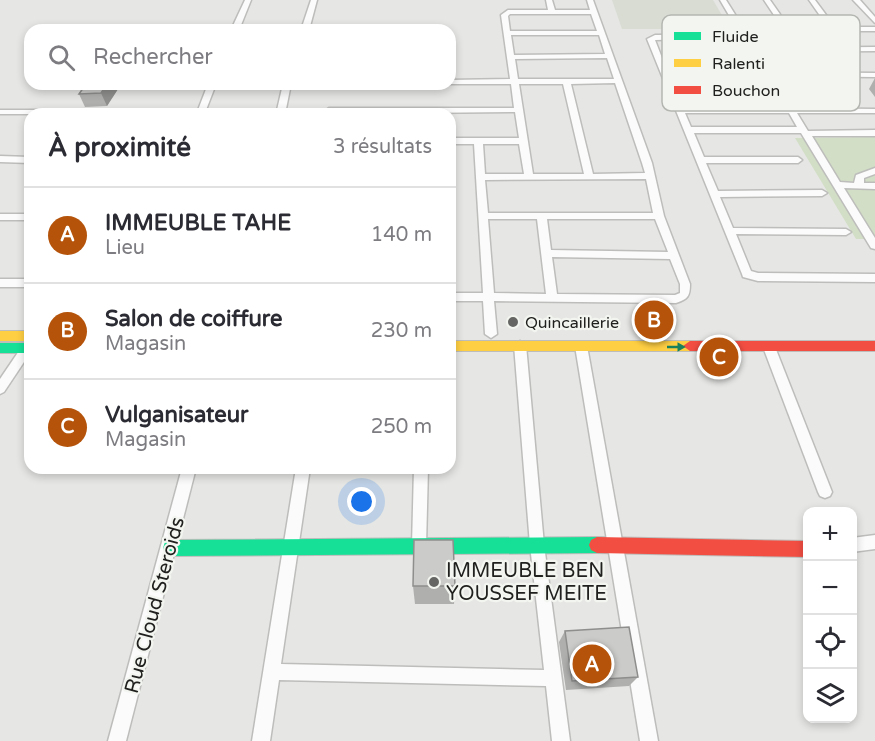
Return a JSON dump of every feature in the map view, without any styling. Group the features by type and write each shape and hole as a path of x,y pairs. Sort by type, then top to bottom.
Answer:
{"main road":[{"path":"456,334 875,336"},
{"path":"0,336 24,343"},
{"path":"0,348 24,345"},
{"path":"456,346 875,346"},
{"path":"171,548 615,544 803,549"}],"street":[{"path":"238,24 248,0"},
{"path":"307,24 314,0"},
{"path":"549,0 552,12"},
{"path":"456,297 681,298 685,295 685,284 659,216 650,176 590,0"},
{"path":"723,0 732,15"},
{"path":"767,0 777,15"},
{"path":"812,0 823,15"},
{"path":"856,0 875,21"},
{"path":"863,8 875,8"},
{"path":"529,177 504,15 508,12 595,12"},
{"path":"860,28 875,28"},
{"path":"507,33 602,33"},
{"path":"662,37 652,38 662,65"},
{"path":"860,49 875,49"},
{"path":"510,57 609,56"},
{"path":"860,75 875,75"},
{"path":"456,82 617,81"},
{"path":"567,82 589,177"},
{"path":"202,108 210,90"},
{"path":"282,108 286,90"},
{"path":"456,110 518,110"},
{"path":"680,111 747,274 758,277 875,278"},
{"path":"875,111 793,111 875,246"},
{"path":"0,112 24,112"},
{"path":"689,130 875,133"},
{"path":"456,141 524,141"},
{"path":"478,141 491,334"},
{"path":"0,159 24,160"},
{"path":"702,160 798,160"},
{"path":"859,186 860,177 875,171"},
{"path":"480,177 650,176"},
{"path":"837,186 875,186"},
{"path":"716,194 822,194"},
{"path":"483,216 659,216"},
{"path":"542,216 552,298"},
{"path":"0,217 24,217"},
{"path":"730,231 846,232"},
{"path":"546,253 674,256"},
{"path":"0,283 24,280"},
{"path":"520,345 537,546 561,741"},
{"path":"581,346 649,741"},
{"path":"769,347 825,492"},
{"path":"0,389 24,352"},
{"name":"Rue Cloud Steroids","path":"117,741 145,631 171,548 188,474"},
{"path":"261,741 302,474"},
{"path":"419,546 421,474"},
{"path":"857,544 875,542"},
{"path":"272,672 553,678"}],"shaded area":[{"path":"612,0 713,0 722,15 662,15 662,29 622,29"}],"green space":[{"path":"875,137 875,239 856,239 795,138"}],"building":[{"path":"82,90 103,90 101,93 79,94"},
{"path":"414,540 453,540 455,586 413,586"},
{"path":"629,627 638,677 572,681 565,631"}],"traffic: fast":[{"path":"0,348 24,348"},
{"path":"171,548 597,545"}],"traffic: slow":[{"path":"0,336 24,336"},
{"path":"456,346 690,346"}],"traffic: jam":[{"path":"690,346 875,346"},
{"path":"597,545 803,549"}],"place":[{"name":"Salon de coiffure","path":"654,320"},
{"name":"Quincaillerie","path":"513,322"},
{"name":"Vulganisateur","path":"719,357"},
{"name":"IMMEUBLE BEN YOUSSEF MEITE","path":"434,582"},
{"name":"IMMEUBLE TAHE","path":"592,664"}]}
